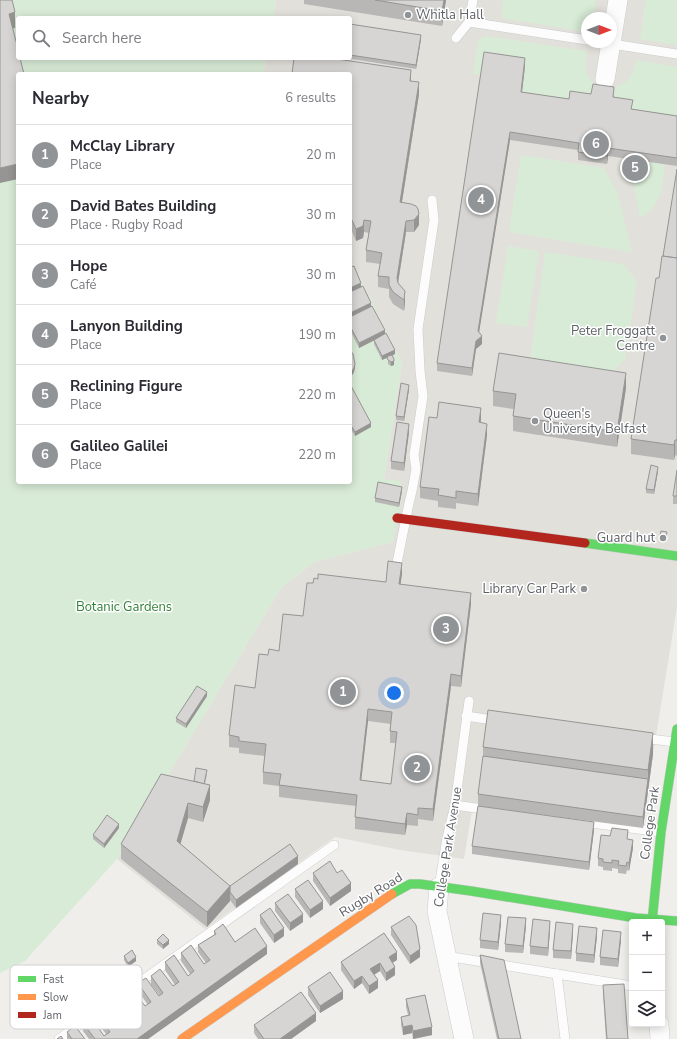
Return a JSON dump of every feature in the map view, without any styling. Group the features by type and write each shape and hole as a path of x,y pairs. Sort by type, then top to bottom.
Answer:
{"street":[{"path":"614,12 618,0"},
{"path":"604,84 605,48"},
{"path":"401,518 677,556"},
{"name":"College Park","path":"651,919 661,832 677,729"},
{"name":"Rugby Road","path":"182,1039 203,1033 395,892 410,884 471,891 639,919"},
{"name":"College Park Avenue","path":"439,887 437,911 464,1039"},
{"name":"Rugby Road","path":"665,921 677,921"},
{"path":"659,1027 660,1039"}],"lane":[{"path":"456,38 469,22 473,0"},
{"path":"469,22 581,39"},
{"path":"617,45 677,54"},
{"path":"395,573 401,518 416,468 414,455 423,396 418,329 434,220 432,200"},
{"name":"College Park Avenue","path":"439,887 447,838 455,805 469,701"},
{"path":"466,716 507,722"},
{"path":"633,737 675,742"},
{"path":"455,805 495,810"},
{"path":"574,820 661,832"},
{"path":"142,981 334,846"},
{"path":"446,956 629,986"},
{"path":"557,974 564,1039"},
{"path":"59,1039 73,1029"}],"shaded area":[{"name":"Queen's University Belfast","path":"276,0 677,0 677,607 653,754 643,828 472,810 464,859 400,850 335,837 205,929 117,859 281,588 314,562 392,542 403,491 384,479 402,363 352,261 352,72 263,72 266,60 352,60 352,16 273,16"}],"green space":[{"name":"Botanic Gardens","path":"0,0 276,0 273,16 16,16 16,60 266,60 263,72 16,72 16,484 352,484 352,261 402,363 384,479 400,481 403,491 393,542 314,562 281,588 117,859 25,961 17,965 10,965 10,968 0,973"},
{"path":"503,0 596,0 594,12 581,12 581,31 501,18"},
{"path":"646,0 677,0 677,45 640,39"},
{"path":"487,36 587,51 587,73 590,80 594,83 591,102 569,107 521,100 481,76 473,73 478,42 482,37"},
{"path":"637,60 677,67 677,124 613,105 615,87 624,83 630,77"},
{"path":"521,155 604,168 618,194 632,252 509,232"},
{"path":"628,159 665,164 660,196 653,208 640,218"},
{"path":"508,246 539,251 527,327 496,323"},
{"path":"545,252 624,264 637,282 625,360 612,372 530,361"}],"building":[{"path":"0,0 12,0 15,12 9,14 16,41 16,60 20,60 24,72 16,72 16,164 0,168"},
{"path":"375,0 444,0 442,11"},
{"path":"352,24 421,35 416,65 352,55"},
{"path":"484,52 525,58 521,92 569,99 570,91 591,94 593,84 614,87 613,97 633,100 631,109 677,116 677,158 608,148 607,156 578,152 579,143 510,132 478,331 482,336 476,341 472,368 437,363"},
{"path":"294,60 344,60 411,70 410,81 419,82 400,202 416,206 419,214 414,220 406,221 397,278 398,283 405,291 404,300 393,292 389,285 389,277 378,276 382,253 366,250 371,221 364,220 363,226 356,229 352,220 352,72 292,72"},
{"path":"677,169 677,258 663,256"},
{"name":"Peter Froggatt Centre","path":"662,256 677,258 677,440 675,440 674,445 631,439 656,278 659,278"},
{"path":"352,266 354,266 361,283 352,287"},
{"path":"363,286 371,303 352,312 352,291"},
{"path":"372,306 385,330 359,343 352,330 352,316"},
{"path":"386,333 395,350 382,356 374,340"},
{"path":"352,353 355,364 352,372"},
{"path":"499,353 626,373 617,432 513,416 516,394 493,391"},
{"path":"392,355 394,361 391,362 387,358 388,356"},
{"path":"401,383 409,385 404,417 396,416"},
{"path":"352,388 371,423 355,432 352,427"},
{"path":"439,402 481,408 479,422 487,424 478,494 456,491 456,498 438,495 439,489 420,487 429,417 437,418"},
{"path":"397,422 409,424 404,463 391,461"},
{"path":"651,465 658,467 654,490 646,489"},
{"path":"677,470 677,496 673,496"},
{"path":"378,482 402,487 399,503 375,498"},
{"path":"661,531 667,532 666,537 660,536"},
{"path":"388,561 402,563 399,584 471,593 461,676 451,674 433,809 418,808 418,815 407,813 405,824 355,817 357,795 279,785 281,774 263,772 266,744 239,741 239,737 229,735 235,685 255,688 259,654 268,655 269,649 279,651 283,614 303,616 307,583 313,583 314,578 318,579 318,574 386,582","holes":["368,709 392,712 390,731 397,732 391,784 360,780"]},
{"path":"197,686 207,692 186,724 176,718"},
{"path":"488,710 653,733 648,770 483,747"},
{"path":"483,756 648,779 643,817 478,794"},
{"path":"196,768 207,770 204,784 194,781"},
{"path":"161,774 210,785 203,807 188,803 177,841 230,886 207,912 121,844"},
{"path":"478,806 594,822 589,862 472,846"},
{"path":"107,815 119,824 104,844 93,835"},
{"path":"612,828 628,830 627,839 633,840 629,863 627,862 626,866 618,865 619,861 612,860 612,863 603,862 603,859 598,858 601,835 610,836"},
{"path":"290,844 298,856 236,900 230,892 230,886"},
{"path":"330,861 337,873 342,870 351,883 330,898 313,873"},
{"path":"308,880 323,901 310,910 295,889"},
{"path":"288,894 303,914 290,923 275,903"},
{"path":"270,908 284,928 274,935 260,915"},
{"path":"483,913 501,915 498,942 480,940"},
{"path":"409,916 416,925 420,949 410,956 391,927"},
{"path":"508,917 526,918 523,946 505,944"},
{"path":"533,919 550,921 548,948 530,946"},
{"path":"556,922 573,924 571,951 553,950"},
{"path":"223,924 235,942 255,928 267,946 137,1039 95,1039 88,1029 99,1029 104,1036 110,1032 108,1029 142,1029 142,1002 145,1006 151,1002 142,989 142,980 146,978 159,996 163,993 151,976 160,969 173,986 179,982 165,962 174,955 188,976 194,971 181,953 191,945 204,964 210,960 198,945 216,934 214,931"},
{"path":"579,926 597,928 594,955 576,953"},
{"path":"603,930 621,932 618,959 600,957"},
{"path":"384,933 397,952 389,957 395,967 386,973 380,963 370,969 378,980 369,986 362,976 354,981 341,962"},
{"path":"163,934 169,940 163,945 157,940"},
{"path":"132,950 136,957 128,963 124,956"},
{"path":"480,955 504,960 521,1039 499,1039"},
{"path":"330,972 343,991 320,1006 308,987"},
{"path":"624,984 628,1039 607,1039 603,985"},
{"path":"301,992 316,1013 280,1039 264,1039 254,1025"},
{"path":"425,995 432,1027 413,1031 412,1025 403,1027 401,1017 410,1015 406,999"},
{"path":"71,1029 77,1029 85,1039 72,1039 67,1032"}],"traffic: fast":[{"path":"585,543 677,556"},
{"path":"652,919 661,832 677,729"},
{"path":"392,894 410,884 420,884 636,918 677,921"}],"traffic: slow":[{"path":"182,1039 392,894"}],"traffic: jam":[{"path":"397,518 585,543"}],"place":[{"name":"Whitla Hall","path":"408,15"},
{"name":"Galileo Galilei","path":"596,144"},
{"name":"Reclining Figure","path":"635,168"},
{"name":"Lanyon Building","path":"481,200"},
{"name":"Peter Froggatt Centre","path":"663,338"},
{"name":"Queen's University Belfast","path":"535,421"},
{"name":"Guard hut","path":"663,538"},
{"name":"Library Car Park","path":"584,589"},
{"name":"Hope","path":"446,629"},
{"name":"McClay Library","path":"343,692"},
{"name":"David Bates Building","path":"417,768"}]}
